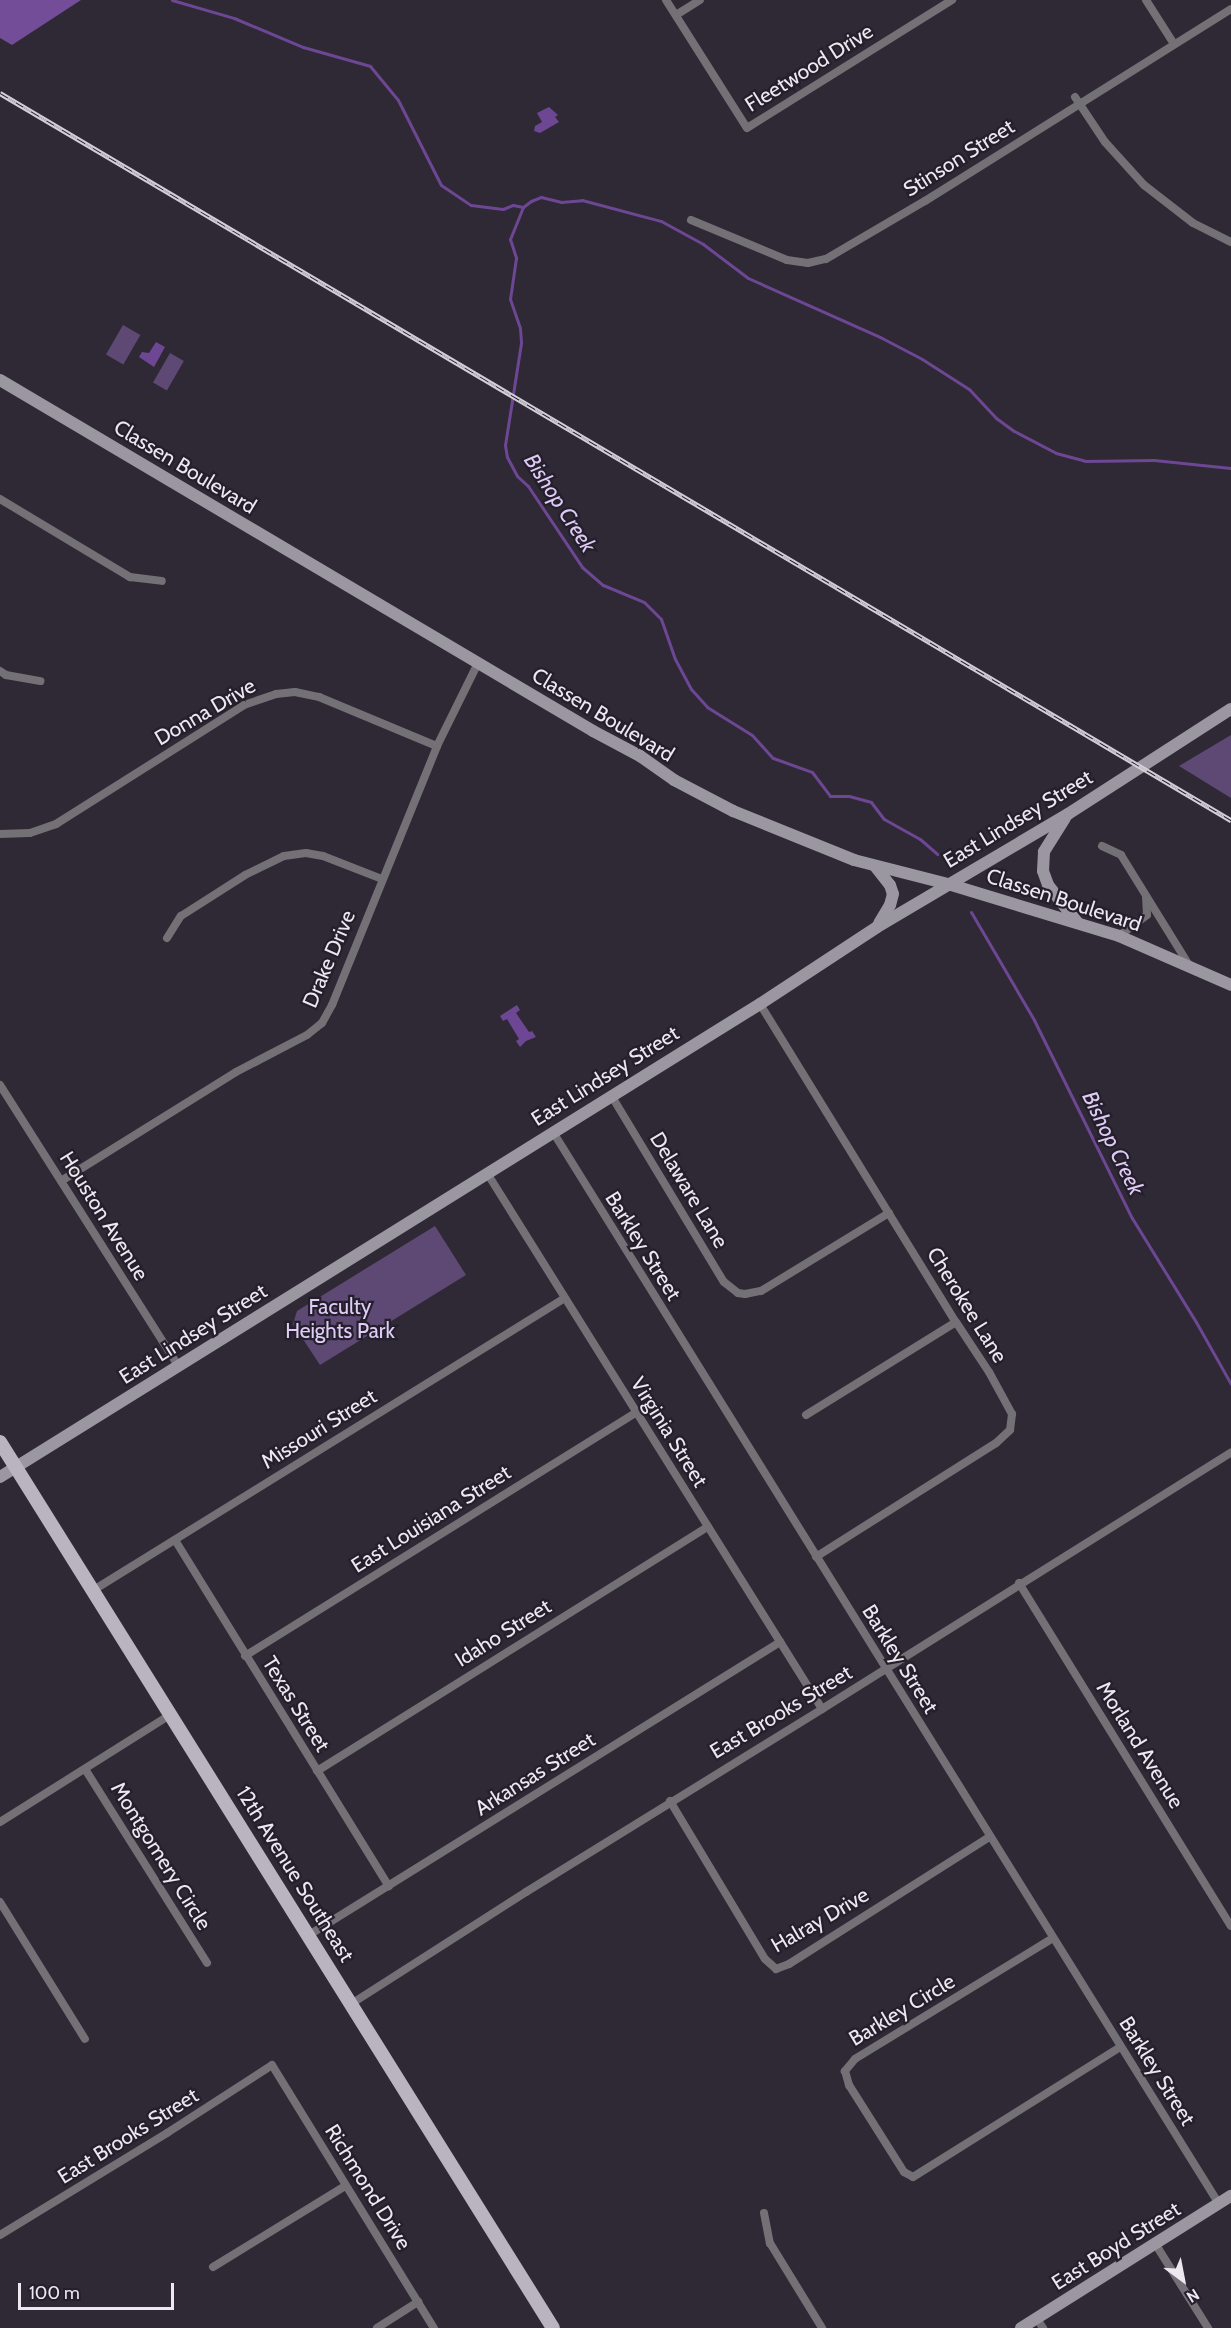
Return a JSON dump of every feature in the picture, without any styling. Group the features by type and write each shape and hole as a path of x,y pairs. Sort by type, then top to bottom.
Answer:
{"main road":[{"name":"12th Avenue Southeast","path":"0,1442 553,2328"}],"street":[{"path":"666,0 676,15 700,0"},
{"name":"Fleetwood Drive","path":"676,15 747,128 952,0"},
{"path":"1146,0 1174,44"},
{"name":"Stinson Street","path":"691,220 787,260 808,262 826,259 874,232 1077,100 1231,9"},
{"path":"1077,100 1105,142 1144,185 1193,223 1231,242"},
{"name":"Classen Boulevard","path":"0,380 703,796 814,845 874,866 948,884 1119,936 1231,985"},
{"path":"0,499 130,577 162,581"},
{"name":"Drake Drive","path":"61,1181 236,1072 307,1035 322,1023 332,1005 437,746 478,663"},
{"path":"0,671 6,675 40,681"},
{"name":"Donna Drive","path":"0,834 30,833 56,824 244,705 276,694 295,692 319,698 437,746"},
{"name":"East Lindsey Street","path":"0,1477 759,1004 877,927 1068,814 1231,709"},
{"path":"1068,814 1044,852 1043,872 1048,885 1077,922"},
{"path":"1102,846 1120,855 1189,965"},
{"path":"166,938 181,916 245,874 284,856 306,853 323,856 382,879"},
{"path":"874,866 890,885 893,894 890,905 877,927"},
{"path":"1119,936 1147,915 1145,894"},
{"name":"Cherokee Lane","path":"759,1004 1008,1404 1012,1414 1010,1430 996,1443 816,1557"},
{"name":"Houston Avenue","path":"0,1085 178,1366"},
{"name":"Delaware Lane","path":"611,1095 724,1282 738,1293 745,1294 769,1287 889,1213"},
{"name":"Barkley Street","path":"553,1132 885,1670 1219,2204"},
{"name":"Virginia Street","path":"487,1173 822,1709"},
{"name":"Missouri Street","path":"92,1591 565,1298"},
{"path":"806,1415 956,1322"},
{"name":"East Louisiana Street","path":"245,1656 636,1413"},
{"name":"East Brooks Street","path":"351,2004 1231,1452"},
{"name":"Idaho Street","path":"317,1771 708,1527"},
{"name":"Texas Street","path":"175,1540 389,1886"},
{"name":"Morland Avenue","path":"1019,1583 1231,1926"},
{"name":"Arkansas Street","path":"309,1935 780,1642"},
{"path":"0,1822 170,1715"},
{"name":"Montgomery Circle","path":"85,1769 207,1962"},
{"name":"Halray Drive","path":"670,1802 765,1959 776,1969 789,1964 989,1837"},
{"path":"0,1902 85,2039"},
{"name":"Barkley Circle","path":"1053,1938 855,2060 845,2071 849,2085 904,2172 914,2177 1120,2047"},
{"name":"East Brooks Street","path":"0,2235 177,2127 272,2065"},
{"name":"Richmond Drive","path":"272,2065 434,2328"},
{"path":"213,2267 345,2186"},
{"name":"East Boyd Street","path":"1022,2328 1040,2323 1231,2196"},
{"path":"764,2213 770,2243 822,2328"},
{"path":"1156,2244 1208,2328"},
{"path":"377,2328 418,2302"}],"green space":[{"path":"123,325 140,335 123,364 106,354"},
{"path":"170,353 184,361 167,390 153,382"},
{"path":"1231,735 1231,798 1179,766"},
{"name":"Faculty Heights Park","path":"435,1226 466,1275 320,1365 293,1324 297,1311"}],"shaded area":[{"path":"0,0 81,0 12,45 0,38"},
{"path":"549,107 558,115 555,117 559,122 540,133 534,131 535,126 542,122 537,113"},
{"path":"156,342 165,347 154,367 139,357 142,352 149,353"},
{"path":"517,1005 520,1010 516,1013 529,1032 532,1031 536,1037 526,1041 520,1047 516,1041 519,1039 507,1019 503,1021 500,1016"}],"waterway":[{"name":"Bishop Creek","path":"172,0 234,18 303,47 370,66 398,100 441,185 471,205 503,209 513,205 523,207"},
{"path":"523,207 541,197 561,202 582,200 661,221 703,244 748,278 880,337 922,359 969,389 996,418 1014,431 1056,453 1085,461 1154,460 1231,468"},
{"name":"Bishop Creek","path":"523,207 510,239 516,258 510,299 520,328 521,343 505,445 507,457 517,476 528,486 582,567 603,585 644,602 661,619 675,659 691,689 707,707 752,735 773,758 812,772 830,796 849,796 871,802 884,819 920,839 937,854"},
{"name":"Bishop Creek","path":"971,912 1034,1020 1132,1218 1231,1384"}],"railway":[{"path":"0,93 1231,820"}]}
